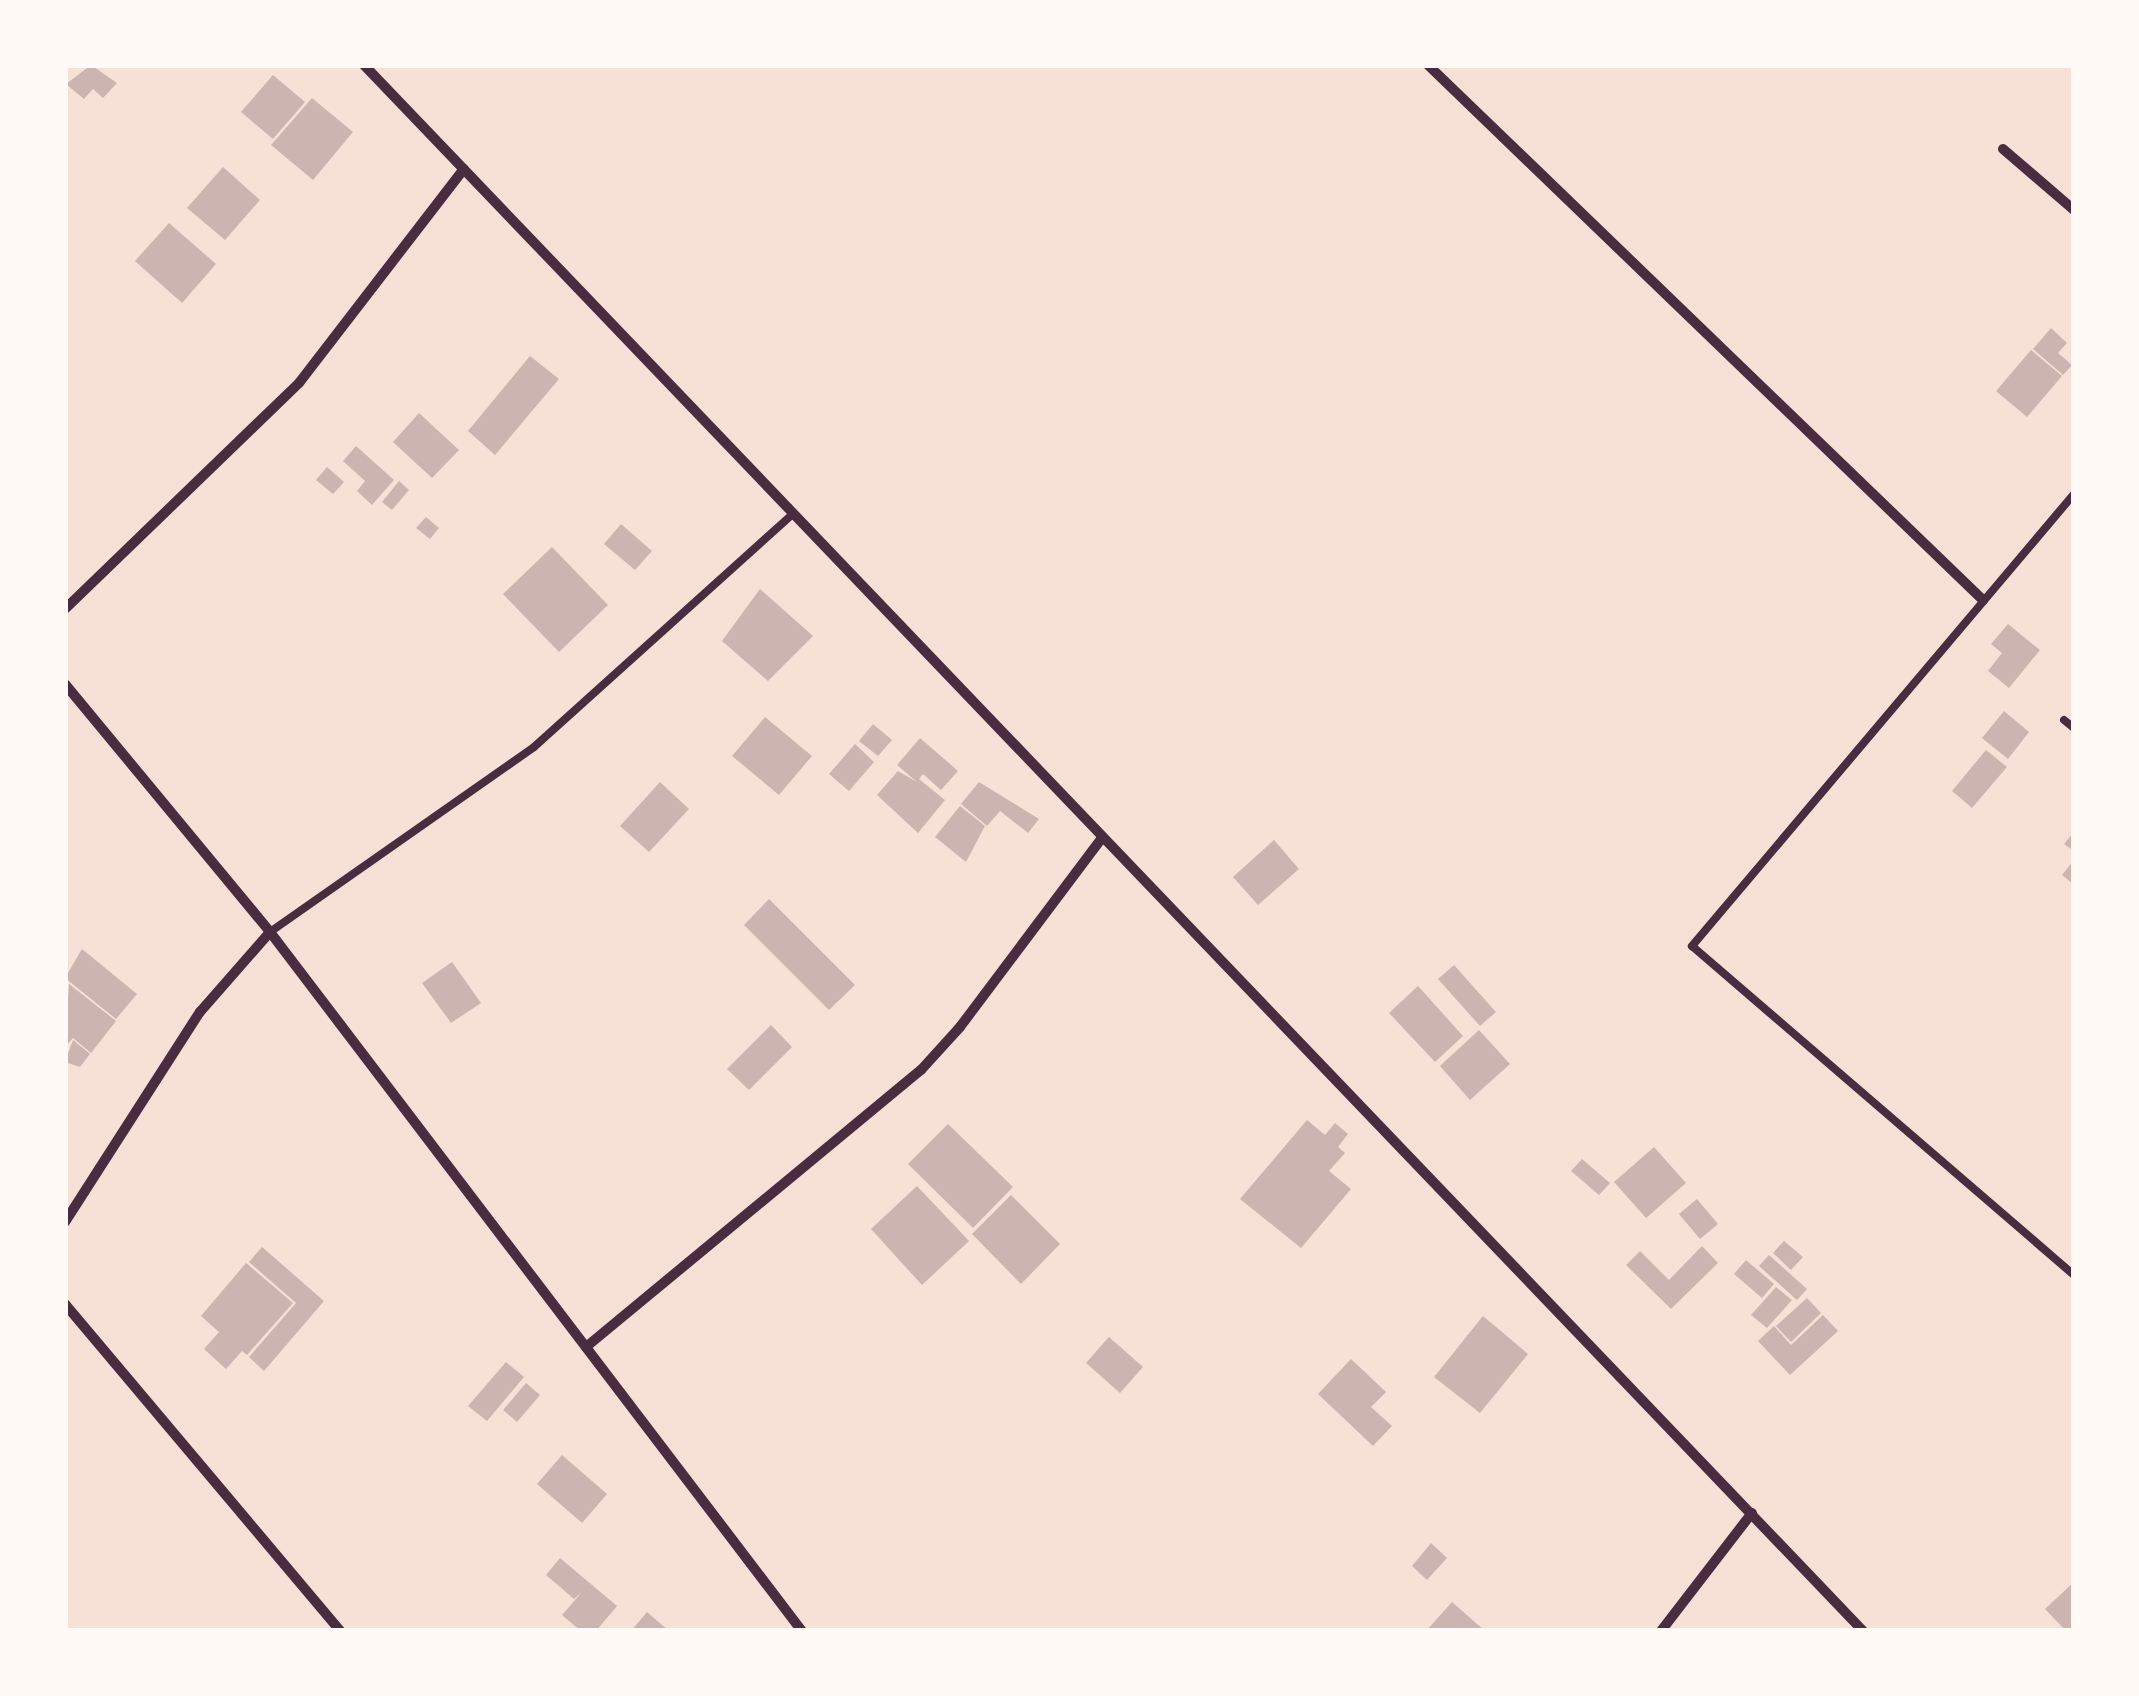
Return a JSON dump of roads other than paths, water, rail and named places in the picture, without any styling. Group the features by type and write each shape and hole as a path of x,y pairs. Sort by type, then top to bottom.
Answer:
{"street":[{"path":"364,65 1863,1631"},
{"path":"1428,65 1983,600"},
{"path":"2003,149 2074,210"},
{"path":"65,608 299,383 464,169"},
{"path":"65,684 270,932 802,1631"},
{"path":"586,1347 921,1070 960,1027 1102,838"},
{"path":"65,1222 200,1012 270,932"},
{"path":"65,1304 340,1631"},
{"path":"1660,1631 1752,1513"}],"lane":[{"path":"2074,494 1692,946 2074,1275"},
{"path":"270,932 534,747 793,514"},
{"path":"2064,720 2074,728"}]}
